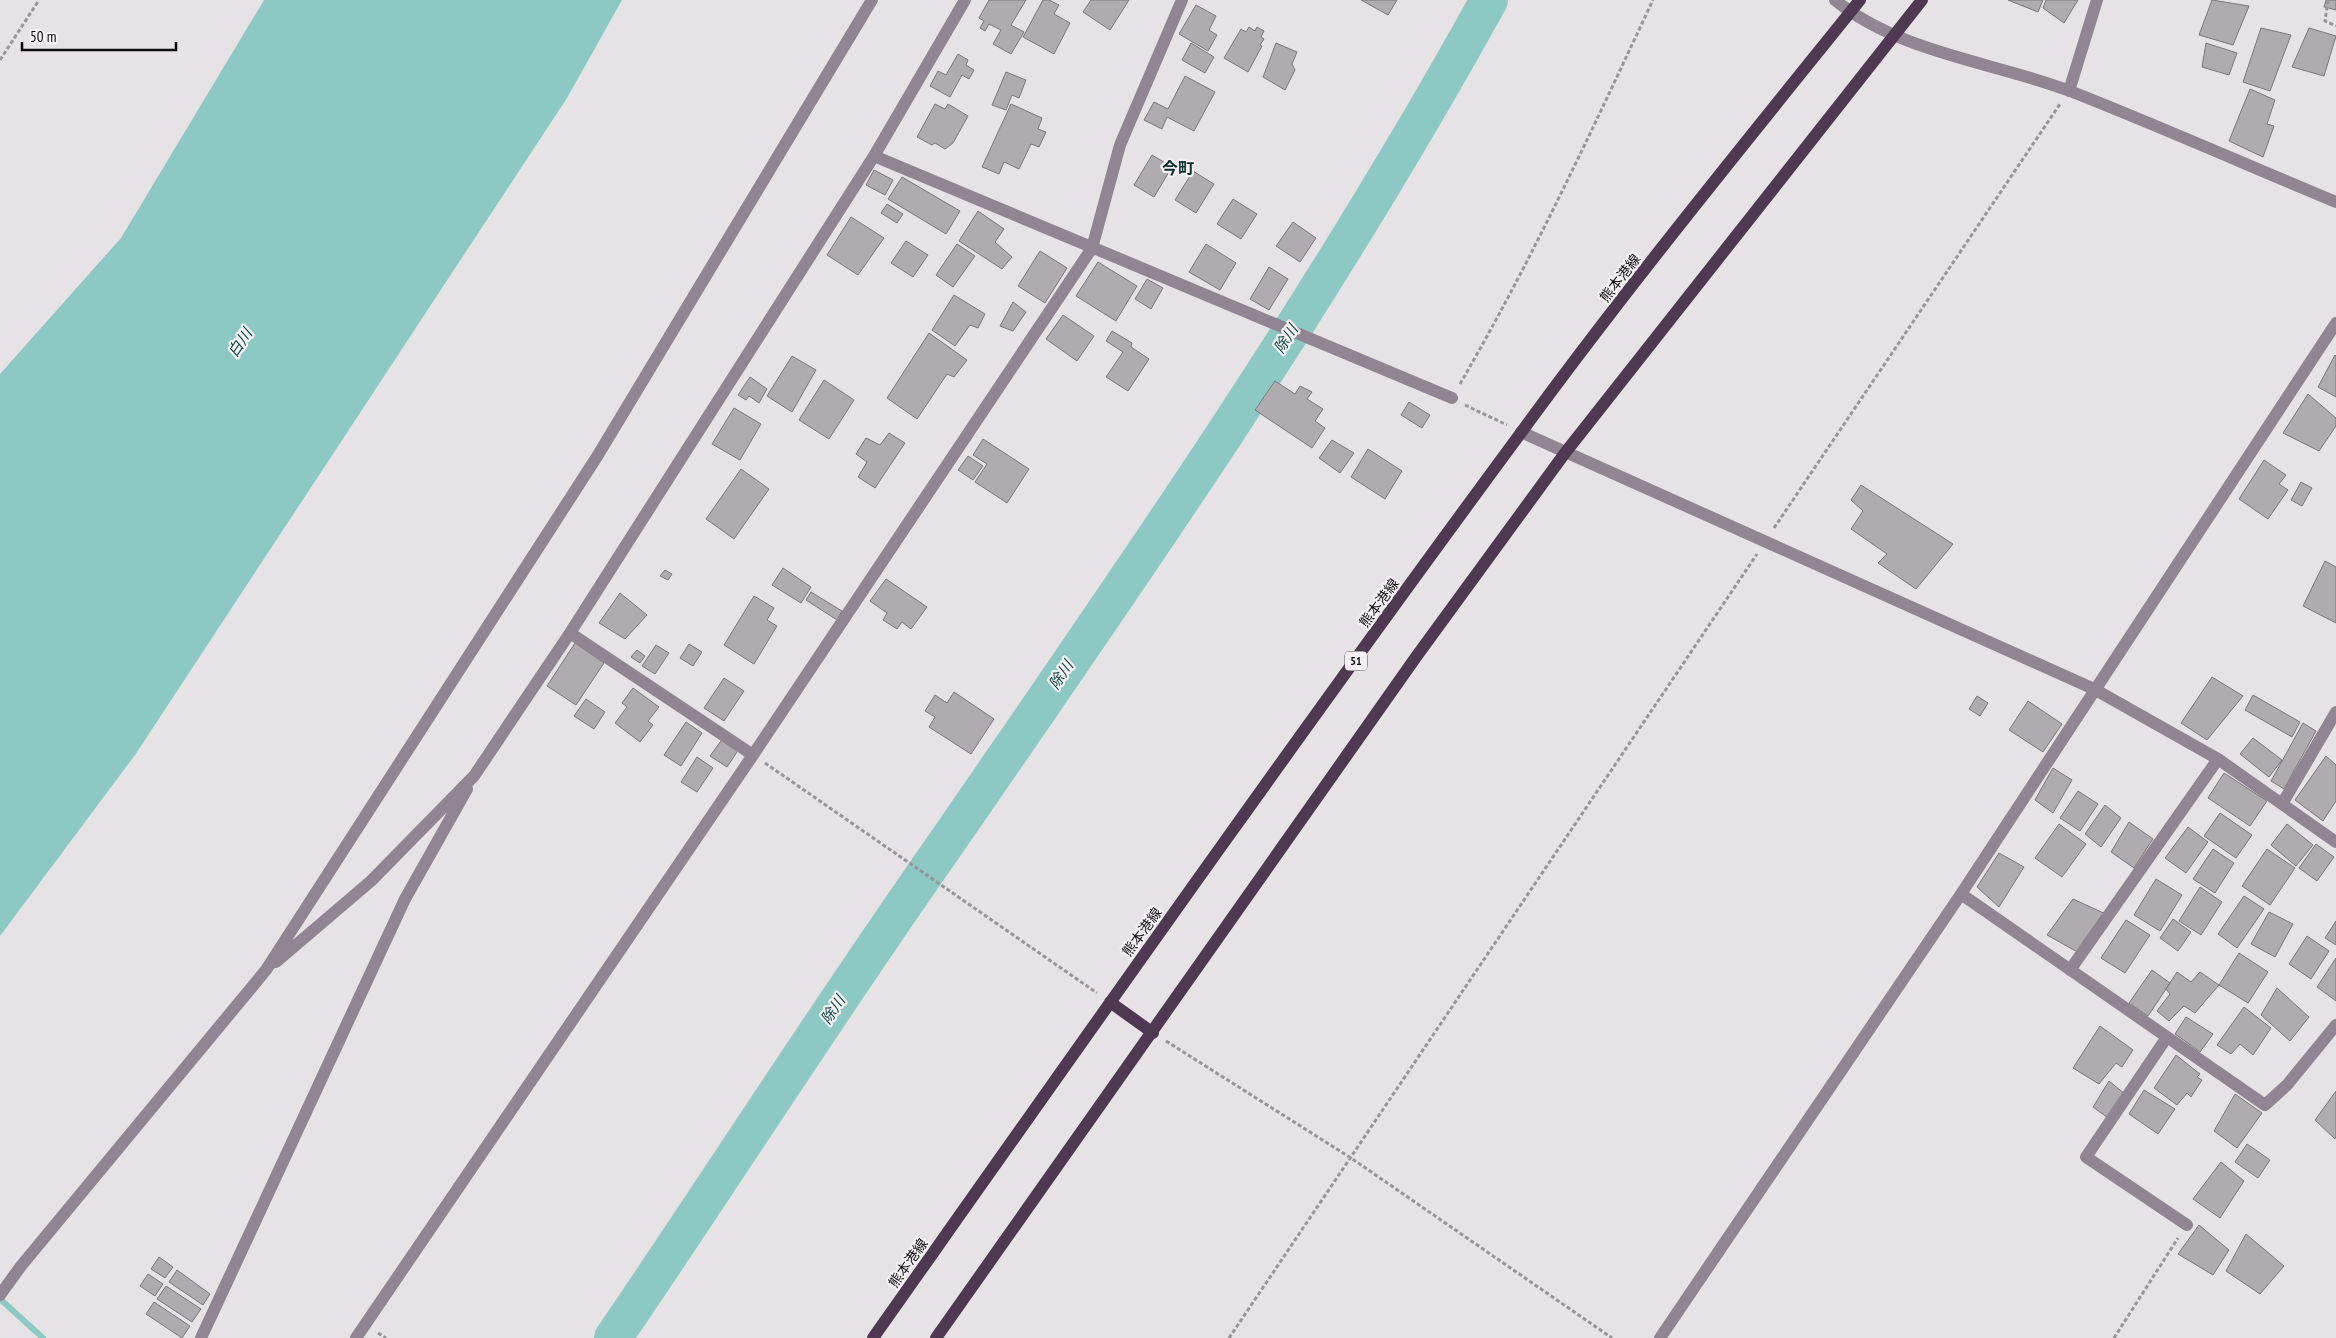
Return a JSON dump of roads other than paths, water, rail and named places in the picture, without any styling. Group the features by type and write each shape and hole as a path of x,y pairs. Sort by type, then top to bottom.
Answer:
{"main road":[{"name":"熊本港線","path":"873,1338 1110,1002 1521,432 1623,298 1860,0"},
{"path":"936,1338 1153,1033 1416,657 1565,453 1922,0"},
{"path":"1110,1002 1153,1033"}],"street":[{"path":"0,1295 21,1266 266,970 598,455 872,0"},
{"path":"201,1338 405,899 474,776 570,632 874,156 965,0"},
{"path":"356,1338 753,755 1092,248 1120,145 1182,0"},
{"path":"1835,0 1850,12 1895,36 2069,91 2336,202"},
{"path":"2069,91 2097,0"},
{"path":"874,156 1452,398"},
{"path":"1660,1338 1961,894 2336,323"},
{"path":"1521,432 2094,689 2218,759 2336,842"},
{"path":"570,632 753,755"},
{"path":"2282,804 2336,712"},
{"path":"2070,970 2218,759"},
{"path":"266,970 371,881 474,776"},
{"path":"1961,894 2265,1105 2287,1085 2336,1025"},
{"path":"2167,1037 2086,1156 2187,1225"}],"water":[{"name":"白川","path":"264,0 622,0 567,98 135,755 0,936 0,374 121,238"}],"waterway":[{"name":"除川","path":"613,1338 875,946 1064,673 1212,453 1355,229 1489,0"},
{"path":"0,1299 43,1338"}],"district":[{"name":"今町","path":"1178,168"}]}
